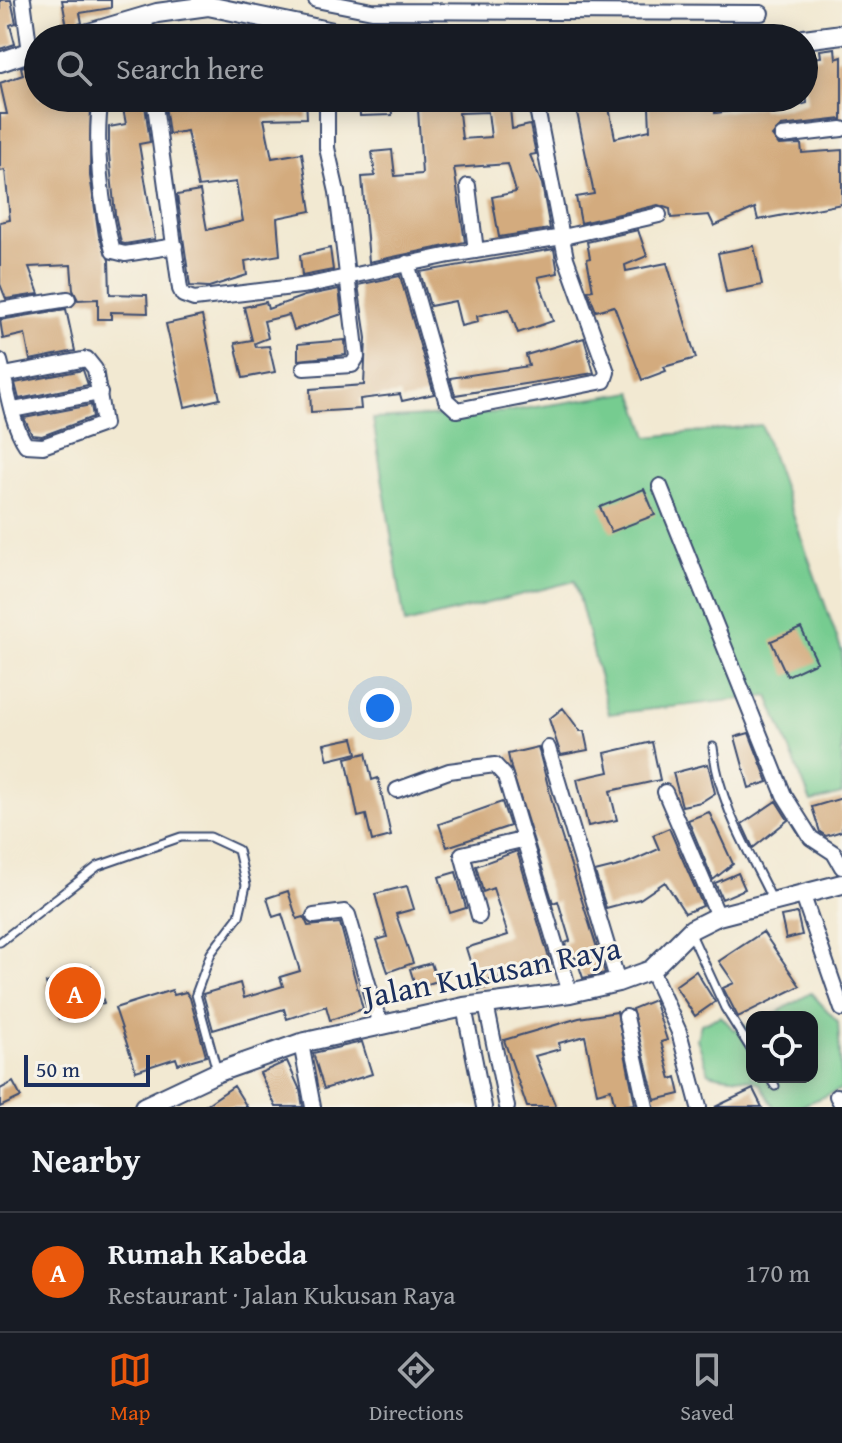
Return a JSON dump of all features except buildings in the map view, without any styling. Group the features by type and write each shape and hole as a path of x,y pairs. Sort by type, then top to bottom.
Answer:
{"street":[{"path":"23,0 28,24"},
{"path":"316,0 372,11 761,13"},
{"path":"120,24 152,10 208,6 283,24"},
{"path":"818,37 842,34"},
{"path":"0,62 24,54"},
{"path":"98,112 101,171 113,251 125,254 175,246"},
{"path":"156,112 180,289 183,295 194,299 269,292 407,263 563,237 659,215"},
{"path":"304,368 352,365 356,361 337,192 327,148 327,112"},
{"path":"407,263 446,400 457,410 465,411 604,381 608,377 566,258 538,112"},
{"path":"782,136 842,129"},
{"path":"468,186 476,251"},
{"path":"0,310 68,299"},
{"path":"87,359 95,369 100,393 105,420 100,429 43,446 30,446 22,440 2,368 87,359"},
{"path":"13,410 100,393"},
{"path":"660,486 784,795 811,838 834,853 842,867"},
{"path":"548,748 618,982"},
{"path":"397,790 449,771 495,765 505,776 570,993"},
{"path":"665,792 718,916"},
{"path":"479,916 462,854 522,840"},
{"name":"Jalan Kukusan Raya","path":"144,1107 218,1072 301,1043 464,1007 570,993 618,982 651,970 690,932 718,916 842,884"},
{"path":"802,893 842,1009"},
{"path":"314,916 345,912 348,915 380,1025"},
{"path":"651,970 679,1032 699,1107"},
{"path":"486,1004 507,1107"},
{"path":"464,1007 484,1107"},
{"path":"626,1017 646,1107"},
{"path":"301,1043 313,1107"}],"lane":[{"path":"713,747 715,773 729,818 773,901"},
{"path":"0,942 98,866 181,837 210,837 238,850 246,885 239,916 211,953 196,994 218,1072"},
{"path":"690,932 725,1008 746,1041"}],"green space":[{"path":"633,392 648,437 761,425 842,652 842,794 811,802 768,696 609,714 575,581 405,624 373,419 504,412"},
{"path":"811,993 838,1022 842,1089 799,1107 774,1107 760,1083 818,1083 818,1011 780,1011"},
{"path":"721,1016 734,1030 746,1026 746,1079 709,1073 697,1039 701,1024"}],"place":[{"name":"Rumah Kabeda","path":"75,993"}]}
